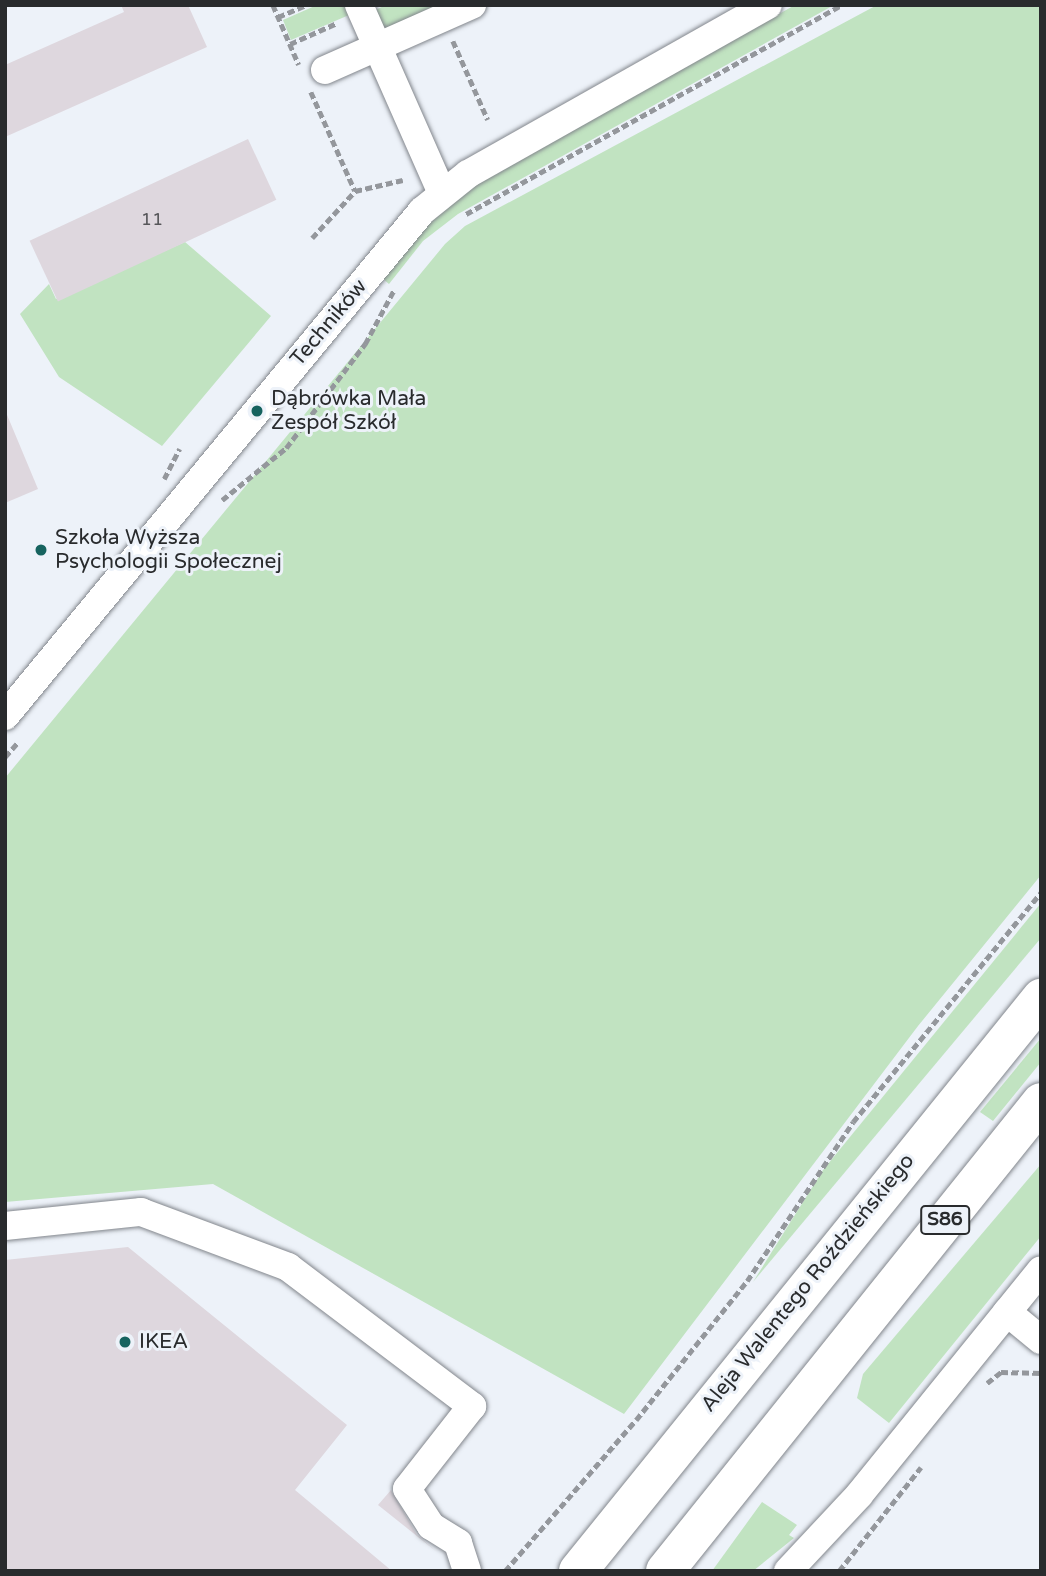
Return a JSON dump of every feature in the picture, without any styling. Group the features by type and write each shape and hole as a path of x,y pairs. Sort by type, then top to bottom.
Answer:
{"highway":[{"name":"Aleja Walentego Roździeńskiego","path":"578,1571 809,1279 1041,998"},
{"name":"S86","path":"665,1571 1041,1102"},
{"path":"546,1571 642,1489"}],"street":[{"path":"311,73 378,47 472,5"},
{"name":"Techników","path":"14,726 442,193 768,5"},
{"path":"361,9 442,193"},
{"path":"5,1226 141,1212 299,1276 472,1406 407,1489 431,1526 457,1543 467,1571"},
{"path":"798,1569 1041,1270"},
{"path":"1007,1312 1041,1340"}],"path":[{"path":"272,5 290,44 311,73 355,191"},
{"path":"278,17 306,5"},
{"path":"460,217 842,5"},
{"path":"290,44 361,9"},
{"path":"442,18 488,120"},
{"path":"312,237 355,191 403,180"},
{"path":"213,506 286,448 365,344 400,279"},
{"path":"5,757 14,726"},
{"path":"505,1571 645,1410 747,1280 853,1122 1041,892"},
{"path":"980,1388 1001,1372 1041,1373"},
{"path":"839,1571 930,1455"}],"green space":[{"path":"317,5 344,5 349,15 291,40 283,20"},
{"path":"386,5 432,5 433,8 388,29 377,26 371,12"},
{"path":"795,5 834,5 458,214 423,241 389,284 382,278 430,223 475,185"},
{"path":"877,5 1041,5 1041,875 918,1026 624,1414 213,1184 5,1202 5,778 445,244 465,226"},
{"path":"185,242 271,316 162,446 59,377 20,314 49,284 56,299"},
{"path":"1041,903 1041,938 753,1282 823,1170"},
{"path":"1041,1038 1041,1062 993,1121 980,1112"},
{"path":"1041,1164 1041,1236 889,1423 857,1398 863,1374"},
{"path":"762,1502 797,1525 789,1535 794,1538 753,1571 712,1571"}],"building":[{"path":"121,5 188,5 207,47 5,137 5,65 124,12"},
{"path":"248,139 276,200 58,302 30,241"},
{"path":"5,410 38,489 5,503"},
{"name":"IKEA","path":"128,1247 347,1425 295,1490 392,1571 5,1571 5,1260"},
{"path":"391,1490 417,1535 437,1552 378,1505"}],"place":[{"name":"Dąbrówka Mała Zespół Szkół","path":"257,411"},
{"name":"Szkoła Wyższa Psychologii Społecznej","path":"41,550"},
{"name":"IKEA","path":"125,1342"}]}
